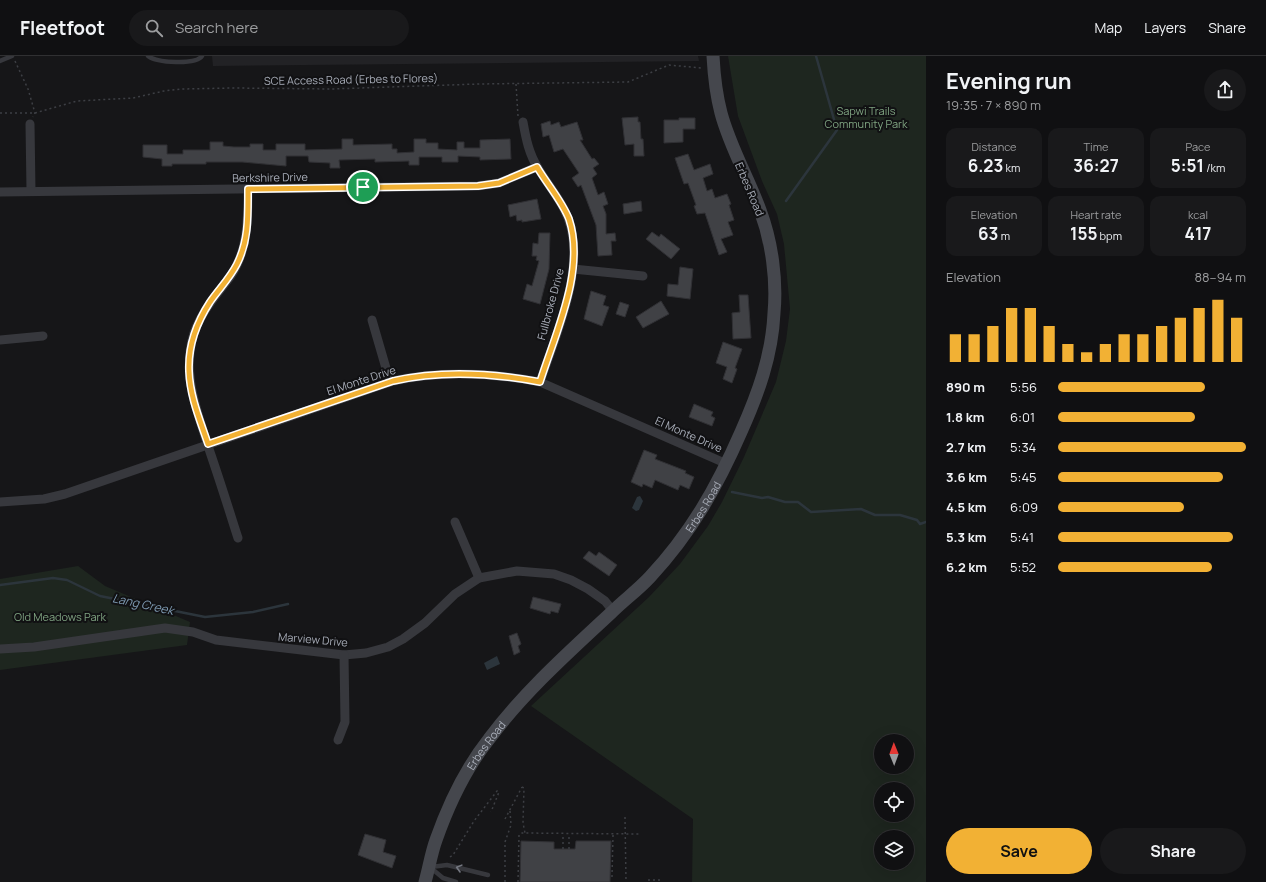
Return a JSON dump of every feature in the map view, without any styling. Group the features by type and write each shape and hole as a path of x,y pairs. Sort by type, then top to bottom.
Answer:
{"main road":[{"name":"Erbes Road","path":"425,882 436,840 452,802 462,781 487,740 547,674 649,578 680,543 704,508 727,464 755,400 765,372 773,331 775,292 772,259 765,225 720,112 715,83 713,56"}],"street":[{"name":"Fullbroke Drive","path":"523,122 527,145 537,167 564,209 569,220 573,241 573,269 569,291 540,382"},
{"path":"30,124 31,191"},
{"name":"Berkshire Drive","path":"0,192 478,186 499,183 537,167"},
{"path":"238,538 191,390 189,370 190,351 194,334 202,315 230,276 242,251 248,222 248,189"},
{"path":"573,269 643,276"},
{"path":"372,320 390,382"},
{"path":"0,340 43,336"},
{"name":"El Monte Drive","path":"0,502 44,499 65,494 390,382 419,375 443,374 507,377 540,382 727,464"},
{"path":"455,522 479,578"},
{"name":"Marview Drive","path":"0,649 34,647 165,628 193,632 216,640 344,655 366,653 388,647 403,638 425,623 455,594 479,578 517,571 554,574 588,588 605,601 613,611"},
{"path":"338,740 345,722 344,655"}],"lane":[{"path":"0,61 12,56"},
{"path":"148,56 160,61 196,61 202,56"},
{"path":"429,867 447,865 488,875"},
{"path":"429,867 443,878 456,882"}],"path":[{"path":"12,56 28,89 35,112 30,124"},
{"name":"SCE Access Road (Erbes to Flores)","path":"0,113 35,112 77,101 133,98 164,91 182,89 331,89 628,82 669,64 701,68"},
{"path":"516,84 518,118 519,121 523,122"},
{"path":"506,819 522,787 524,788 523,823 525,833"},
{"path":"450,856 453,855 474,821 497,791 499,792 491,812"},
{"path":"505,882 505,842 512,826 510,811"},
{"path":"625,817 626,882"},
{"path":"518,882 519,835 525,833 640,834"},
{"path":"563,834 563,849"},
{"path":"569,834 569,849"},
{"path":"612,877 613,834"},
{"path":"648,880 660,880"}],"shaded area":[{"path":"212,56 698,56 699,61 213,66"},
{"path":"640,496 643,501 639,510 636,511 632,508 637,497"},
{"path":"497,656 500,664 487,670 484,663"}],"green space":[{"name":"Sapwi Trails Community Park","path":"728,56 926,56 926,882 692,882 693,819 531,706 649,597 680,564 708,526 722,502 744,457 776,382 786,341 790,309 784,244 777,214 762,181 738,116"},
{"name":"Old Meadows Park","path":"78,566 105,586 190,622 187,645 0,670 0,579"}],"building":[{"path":"638,117 638,122 640,122 641,139 643,139 644,156 634,156 634,144 625,145 622,118"},
{"path":"679,118 695,118 695,129 683,129 683,142 664,143 664,120 679,120"},
{"path":"550,121 551,125 559,122 561,127 577,122 583,140 580,140 592,159 594,158 599,164 593,168 597,174 592,178 598,195 604,192 608,204 603,206 606,214 606,234 615,233 616,241 611,241 612,255 598,256 596,225 581,185 578,187 572,178 579,173 563,149 554,152 549,135 543,137 541,124"},
{"path":"342,139 353,139 353,145 392,144 392,149 397,149 397,153 414,152 414,139 426,139 426,143 438,143 438,149 457,150 457,142 464,142 464,148 480,148 480,140 510,139 511,159 480,160 480,157 458,156 458,162 442,162 442,157 419,157 419,165 409,165 409,161 375,162 375,159 339,160 340,168 330,168 330,163 309,162 308,156 286,156 286,166 242,162 206,162 206,164 172,164 172,166 162,166 162,159 143,157 143,145 167,145 167,154 183,154 183,150 210,150 210,142 223,142 223,146 234,147 250,147 250,144 263,144 263,150 276,150 276,144 305,144 305,150 342,149"},
{"path":"688,154 694,170 710,164 713,174 703,178 707,191 712,189 715,198 727,194 731,204 729,205 734,220 728,222 733,235 721,239 727,252 719,255 705,213 697,214 694,206 696,205 688,183 684,184 675,158"},
{"path":"537,199 541,219 522,222 522,220 517,221 516,215 510,217 508,205"},
{"path":"641,201 642,211 624,214 623,204"},
{"path":"652,232 659,237 661,234 680,249 671,259 646,239"},
{"path":"539,233 550,233 549,269 540,304 523,299 527,284 532,286 539,261 536,260 537,256 532,256 533,243 538,244"},
{"path":"680,267 693,269 690,299 667,296 668,284 678,285"},
{"path":"591,291 606,296 603,305 609,307 602,326 584,319"},
{"path":"739,295 748,295 751,338 733,339 732,313 740,312"},
{"path":"661,301 669,314 643,328 636,317"},
{"path":"620,302 629,305 625,317 616,314"},
{"path":"723,342 742,349 735,368 737,369 732,383 723,379 727,367 716,363"},
{"path":"694,404 713,412 711,416 715,418 712,426 689,417"},
{"path":"644,450 657,455 655,459 686,471 685,473 694,477 689,489 680,485 678,490 655,480 652,488 643,484 642,487 631,482"},
{"path":"589,551 596,556 599,552 617,565 609,576 583,558"},
{"path":"533,597 561,604 558,613 551,611 550,614 530,608"},
{"path":"517,633 521,644 518,646 520,652 514,655 509,636"},
{"path":"365,834 386,840 383,852 396,856 392,868 358,855"},
{"path":"521,841 554,842 554,849 575,849 576,841 611,841 610,882 520,882"}],"waterway":[{"name":"Lang Creek","path":"786,201 837,130 816,56"},
{"path":"732,492 762,498 768,497 785,502 798,502 811,512 861,509 875,515 900,515 917,520 920,524 926,522"},
{"name":"Lang Creek","path":"0,585 53,578 67,580 100,596 205,617 253,612 288,604"}],"route":[{"path":"537,167 564,209 569,220 574,255 569,291 540,382 507,377 443,374 419,375 393,381 208,444 194,405 191,390 189,370 190,351 194,334 202,315 230,276 242,251 248,222 248,189 363,187 478,186 499,183 537,167"}]}
